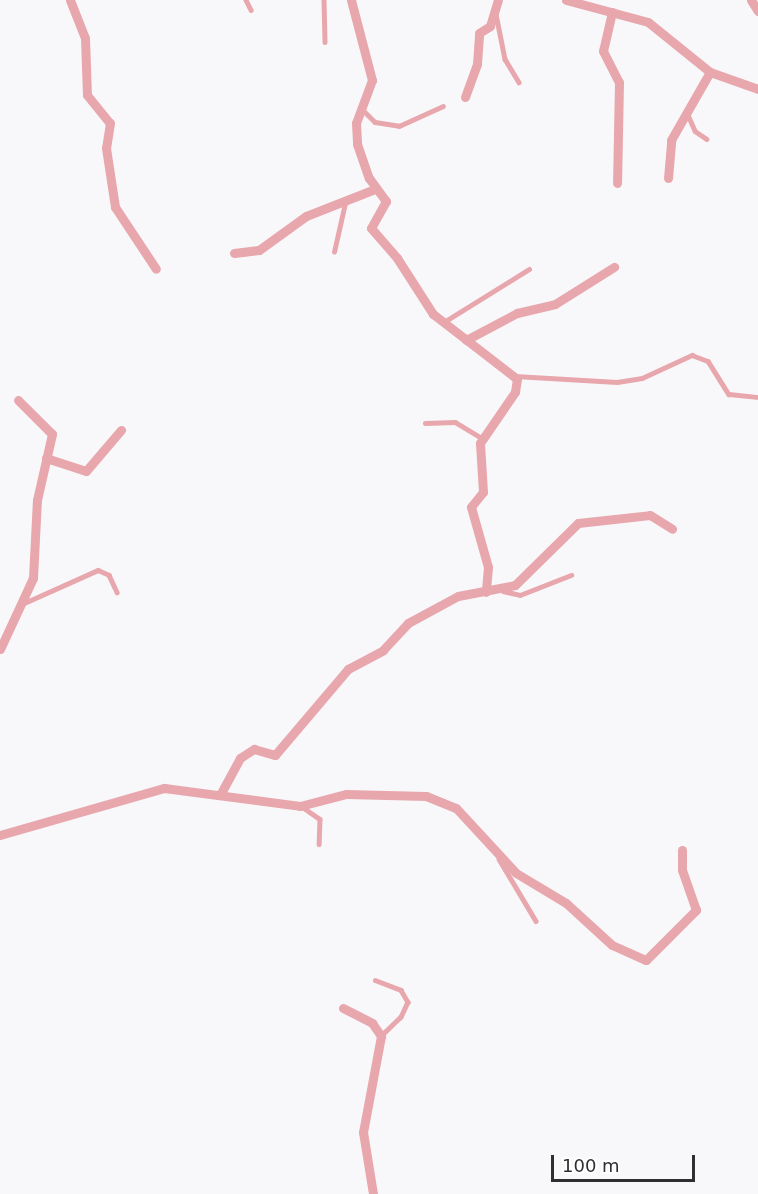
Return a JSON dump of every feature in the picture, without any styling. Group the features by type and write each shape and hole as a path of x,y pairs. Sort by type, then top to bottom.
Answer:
{"street":[{"path":"70,0 86,38 87,95 110,123 106,148 115,207 156,269"},
{"path":"351,0 372,80 356,135 375,189 386,206 371,228 444,322 515,376 515,392 482,438 483,492 471,507 488,567 486,592"},
{"path":"465,97 477,64 479,33 496,14 498,0"},
{"path":"566,0 612,12 662,29 710,72 758,89"},
{"path":"751,0 758,11"},
{"path":"612,12 603,51 620,82 617,183"},
{"path":"668,178 671,140 688,115 710,72"},
{"path":"234,253 259,250 306,216 345,203 375,189"},
{"path":"466,340 517,313 555,304 614,267"},
{"path":"0,649 33,578 37,500 46,458 49,429 18,400"},
{"path":"46,458 86,471 121,430"},
{"path":"220,795 240,758 254,749 275,754 348,669 383,650 426,612 466,593 503,591 578,523 650,515 672,529"},
{"path":"0,835 164,788 300,806 346,794 426,796 456,808 496,852 612,945 645,960 696,910 682,870 682,850"},
{"path":"343,1008 372,1023 381,1036 363,1132 373,1194"}],"lane":[{"path":"246,0 251,10"},
{"path":"324,0 325,42"},
{"path":"496,14 505,59 519,82"},
{"path":"362,109 375,122 399,126 443,106"},
{"path":"688,115 695,131 707,139"},
{"path":"334,252 345,203"},
{"path":"444,322 529,269"},
{"path":"515,376 617,382 642,378 692,355 708,362 729,394 756,397"},
{"path":"425,423 446,420 482,438"},
{"path":"22,604 98,570 109,575 117,592"},
{"path":"503,591 520,595 571,575"},
{"path":"300,806 320,819 319,844"},
{"path":"496,852 536,921"},
{"path":"375,980 401,990 408,1002 381,1036"}]}
